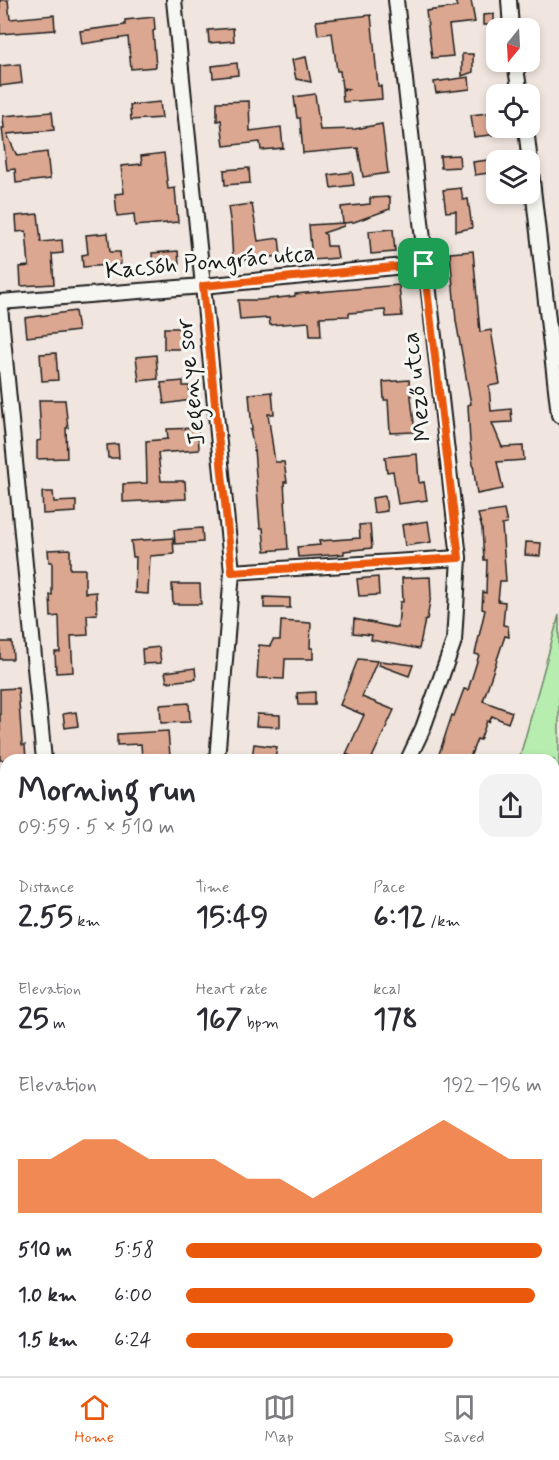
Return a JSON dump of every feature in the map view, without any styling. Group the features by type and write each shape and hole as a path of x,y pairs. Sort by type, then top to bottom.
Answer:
{"street":[{"name":"Jegenye sor","path":"174,0 232,572 217,754"},
{"name":"Mező utca","path":"396,0 459,558 454,641 423,728 411,754"},
{"path":"509,0 510,18"},
{"path":"527,138 543,295 559,415"},
{"name":"Kacsóh Pongrác utca","path":"0,302 203,286 424,264"},
{"path":"0,307 43,754"},
{"path":"232,572 459,558"}],"green space":[{"path":"559,615 559,754 521,754"}],"building":[{"path":"0,0 8,0 10,19 54,15 55,30 0,34"},
{"path":"455,0 471,0 475,22 449,25 453,56 432,58 426,11 457,7"},
{"path":"494,14 494,18 486,18 486,25 483,25 483,15"},
{"path":"371,15 378,86 381,86 382,99 343,102 342,90 350,89 342,88 340,71 337,71 332,33 318,35 316,21"},
{"path":"154,17 156,67 131,69 128,37 82,44 80,31 125,25 125,20"},
{"path":"233,28 234,41 209,43 208,30"},
{"path":"462,54 473,54 473,72 462,76"},
{"path":"306,57 311,82 296,79 292,60"},
{"path":"237,63 238,75 213,78 212,66"},
{"path":"20,64 22,83 0,86 0,66"},
{"path":"469,77 470,89 436,93 434,82"},
{"path":"315,94 320,130 355,129 382,124 388,173 363,177 358,148 303,153 300,118 297,118 294,97"},
{"path":"249,101 250,131 281,127 283,148 261,150 260,142 224,146 221,120 217,121 217,102"},
{"path":"160,102 162,118 131,120 130,105"},
{"path":"52,112 54,130 7,134 17,156 47,152 50,179 16,183 15,169 7,170 2,128 4,128 3,116"},
{"path":"486,113 486,136 474,137 471,115"},
{"path":"164,153 168,189 175,188 178,222 135,226 134,214 117,216 115,194 124,193 121,166 142,164 141,156"},
{"path":"459,155 460,167 441,168 440,156"},
{"path":"486,160 486,173 475,175 473,162"},
{"path":"249,168 250,183 225,185 224,170"},
{"path":"352,172 354,185 331,188 329,175"},
{"path":"461,188 463,200 468,199 472,228 456,231 456,211 446,212 443,190"},
{"path":"390,197 390,209 354,222 344,223 344,226 323,233 326,235 327,246 336,246 338,258 312,260 309,225 343,223 341,207 370,204 370,198"},
{"path":"252,204 258,241 279,238 281,256 233,261 228,207"},
{"path":"38,214 41,242 62,240 63,253 52,254 54,284 21,286 20,267 29,266 26,231 17,232 16,216"},
{"path":"393,229 395,252 371,254 369,231"},
{"path":"108,233 110,252 120,252 121,264 83,267 82,255 88,254 86,235"},
{"path":"178,251 179,264 153,267 152,253"},
{"path":"473,251 480,332 491,330 500,384 489,386 491,411 511,409 512,422 492,423 502,447 523,446 524,460 497,462 503,489 477,494 470,442 468,405 471,404 456,321 450,253"},
{"path":"399,285 402,316 386,317 385,310 349,313 349,316 320,317 321,336 310,336 309,322 270,325 269,318 240,320 238,300 259,300 295,296 295,294"},
{"path":"75,311 78,331 27,337 25,318"},
{"path":"164,328 189,328 188,349 164,349"},
{"path":"56,353 58,380 42,381 40,354"},
{"path":"156,355 158,379 139,381 136,357"},
{"path":"409,380 415,432 390,433 388,400 384,400 383,382"},
{"path":"183,381 183,386 189,386 191,400 164,404 161,383"},
{"path":"272,392 274,414 268,414 275,462 284,462 287,482 284,482 288,549 265,551 263,528 260,528 254,449 250,430 252,430 249,394"},
{"path":"39,400 65,400 68,428 66,428 67,458 37,459 37,441 41,440"},
{"path":"198,428 199,450 158,453 161,481 185,481 186,499 123,502 123,484 147,483 146,441 168,439 167,429"},
{"path":"118,444 119,458 108,458 107,445"},
{"path":"417,454 419,483 424,482 427,500 398,504 393,471 387,472 385,457"},
{"path":"42,492 53,492 54,502 76,501 76,512 43,514"},
{"path":"385,496 387,511 374,513 372,498"},
{"path":"504,510 507,524 502,525 506,581 500,581 498,601 505,602 503,625 508,626 509,637 505,636 483,701 512,712 508,723 492,716 489,722 487,721 480,740 477,739 471,754 439,754 452,715 454,716 464,689 468,690 479,655 475,654 485,610 482,609 483,592 486,593 487,560 484,560 482,528 478,514"},
{"path":"428,521 431,542 405,546 402,525"},
{"path":"370,524 372,548 344,551 344,554 298,557 297,547 320,545 319,541 360,538 359,525"},
{"path":"202,528 203,542 175,544 174,530"},
{"path":"173,538 174,554 150,556 148,594 135,593 136,557 133,557 131,541"},
{"path":"526,542 541,543 540,556 525,555"},
{"path":"70,549 70,569 85,569 85,593 96,592 97,614 87,615 88,635 71,636 73,672 56,673 55,652 60,652 59,616 51,617 52,562 49,562 48,550"},
{"path":"378,577 379,595 359,596 357,579"},
{"path":"430,577 431,595 419,649 371,640 372,635 353,633 354,619 398,628 400,602 403,602 402,578"},
{"path":"172,584 200,584 201,604 173,604"},
{"path":"264,597 290,598 290,608 264,608"},
{"path":"281,621 311,623 310,648 313,648 313,659 285,659 284,679 257,678 259,645 270,646 273,640 280,640"},
{"path":"0,642 12,642 13,659 0,659"},
{"path":"159,647 161,663 143,664 142,649"},
{"path":"358,659 377,661 362,697 394,710 374,754 346,754 364,715 340,705"},
{"path":"380,661 413,665 409,676 379,665"},
{"path":"195,668 196,679 167,682 165,672"},
{"path":"18,688 22,745 25,745 26,754 0,754 0,689"},
{"path":"315,692 315,705 298,705 297,693"},
{"path":"189,703 190,722 161,723 160,705"},
{"path":"76,712 78,726 65,728 63,714"},
{"path":"257,714 280,715 280,727 256,726"},
{"path":"168,731 170,754 142,754 141,744 117,745 117,734"},
{"path":"254,744 277,747 276,754 253,754"}],"route":[{"path":"424,264 459,558 232,572 203,286 424,264"}]}
